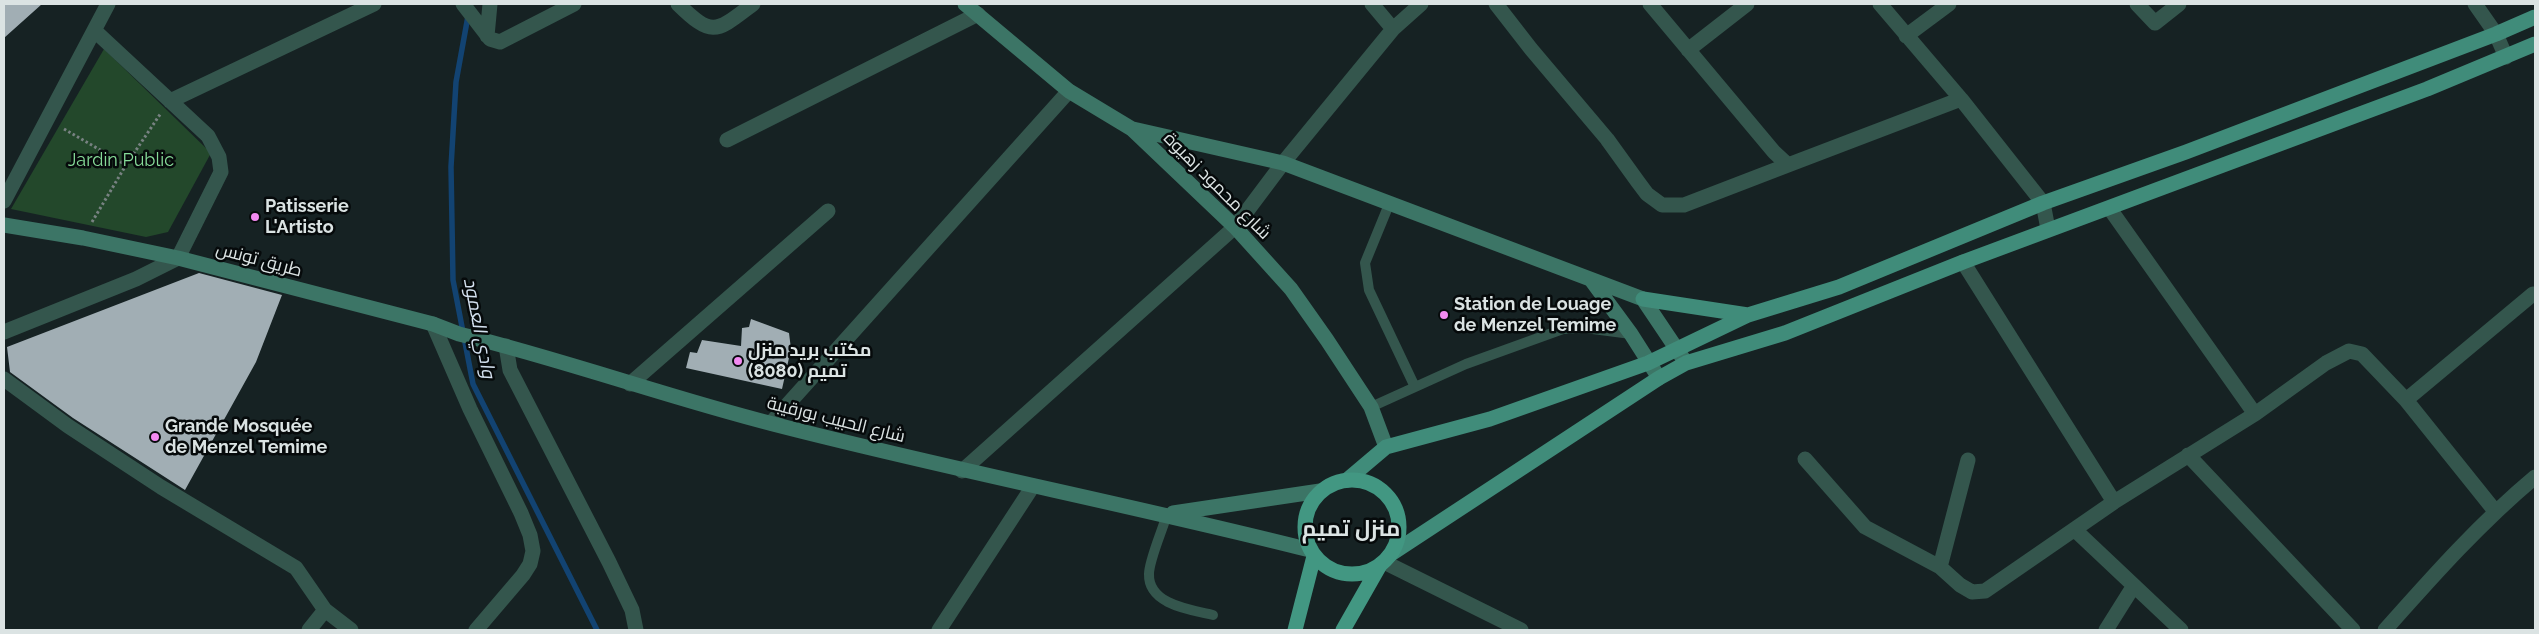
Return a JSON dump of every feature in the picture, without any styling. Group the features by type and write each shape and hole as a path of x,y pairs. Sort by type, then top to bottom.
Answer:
{"highway":[{"path":"1343,630 1398,540 1400,525 1396,510 1389,496 1377,486 1362,480 1347,480 1337,482 1320,491 1308,508 1305,519 1306,540 1312,553 1325,566 1338,572 1352,574 1367,572 1385,561"},
{"path":"1295,630 1312,553"}],"main road":[{"name":"شارع محمود زهيوة","path":"965,4 1069,91 1132,128 1235,228 1290,289 1371,407 1386,447"},
{"path":"1347,480 1386,447 1490,419 1648,363 1748,315 1839,287 2043,203 2186,152 2496,34 2535,17"},
{"path":"1385,561 1659,378 1686,363 1785,333 1962,262 2110,209 2418,93 2535,44"},
{"path":"1132,128 1283,163 1643,299 1748,315"},
{"name":"طريق تونس","path":"4,225 83,238 178,258 433,324 459,334 503,345"},
{"path":"1592,281 1631,334 1659,378"},
{"path":"1643,299 1686,363"},
{"name":"شارع الحبيب بورقيبة","path":"503,345 771,424 962,471 1167,514 1312,553"},
{"name":"شارع الحبيب بورقيبة","path":"1167,514 1320,491"}],"street":[{"path":"4,200 108,4"},
{"path":"170,101 325,29 374,4"},
{"path":"463,4 484,33 495,42 504,41 574,4"},
{"path":"484,33 490,4"},
{"path":"678,4 699,25 710,28 727,24 753,4"},
{"path":"1372,4 1393,29"},
{"path":"962,471 1235,228 1283,163 1393,29 1421,4"},
{"path":"1496,4 1531,49 1607,139 1647,194 1662,205 1684,204 1962,99"},
{"path":"1650,4 1774,152 1788,165"},
{"path":"1688,50 1747,4"},
{"path":"1880,4 1962,99 2043,203 2048,230"},
{"path":"1906,36 1950,4"},
{"path":"2137,4 2155,23 2179,4"},
{"path":"2475,4 2496,34 2506,57"},
{"path":"727,140 978,14"},
{"path":"4,332 136,279 178,258 222,172 218,157 208,136 95,31"},
{"path":"771,424 1069,91"},
{"path":"2110,209 2255,414"},
{"path":"630,384 828,211"},
{"path":"1962,262 2114,502"},
{"path":"2406,400 2533,294"},
{"path":"433,324 470,409 521,513 530,535 533,551 530,564 523,575 476,630"},
{"path":"503,345 510,370 632,610 636,630"},
{"path":"1805,459 1865,527 1940,567 1960,585 1972,592 1986,591 2114,502 2255,414 2326,363 2349,351 2362,354 2406,400 2495,511"},
{"path":"4,379 68,426 160,487 296,568 325,610 351,630"},
{"path":"2188,455 2353,630"},
{"path":"1940,567 1968,460"},
{"path":"2385,630 2454,551 2495,511 2535,477"},
{"path":"939,630 1033,486"},
{"path":"2075,530 2133,587 2181,630"},
{"path":"1385,561 1521,630"},
{"path":"2106,630 2133,587"},
{"path":"309,630 325,610"}],"lane":[{"path":"1390,202 1365,263 1369,290 1416,387"},
{"path":"1371,407 1466,364 1563,329 1585,328 1631,334"},
{"path":"1167,514 1149,575 1154,590 1177,607 1213,615"}],"path":[{"path":"83,238 126,165 170,101"},
{"path":"64,129 126,165"}],"green space":[{"name":"Jardin Public","path":"104,49 211,153 168,232 146,237 11,209"}],"building":[{"path":"4,4 42,4 4,38"},
{"name":"Grande Mosquée de Menzel Temime","path":"199,273 282,295 256,362 185,490 73,418 10,372 7,347"},
{"name":"مكتب بريد منزل تميم (8080)","path":"751,319 789,333 791,349 782,389 686,368 690,352 697,353 702,340 741,346 742,328 749,327"}],"waterway":[{"name":"وادي العمود","path":"468,16 456,82 451,167 453,280 473,384 597,630"}],"place":[{"name":"Patisserie L'Artisto","path":"255,217"},
{"name":"Station de Louage de Menzel Temime","path":"1444,315"},
{"name":"مكتب بريد منزل تميم (8080)","path":"738,361"},
{"name":"Grande Mosquée de Menzel Temime","path":"155,437"}],"district":[{"name":"منزل تميم","path":"1351,529"}]}
